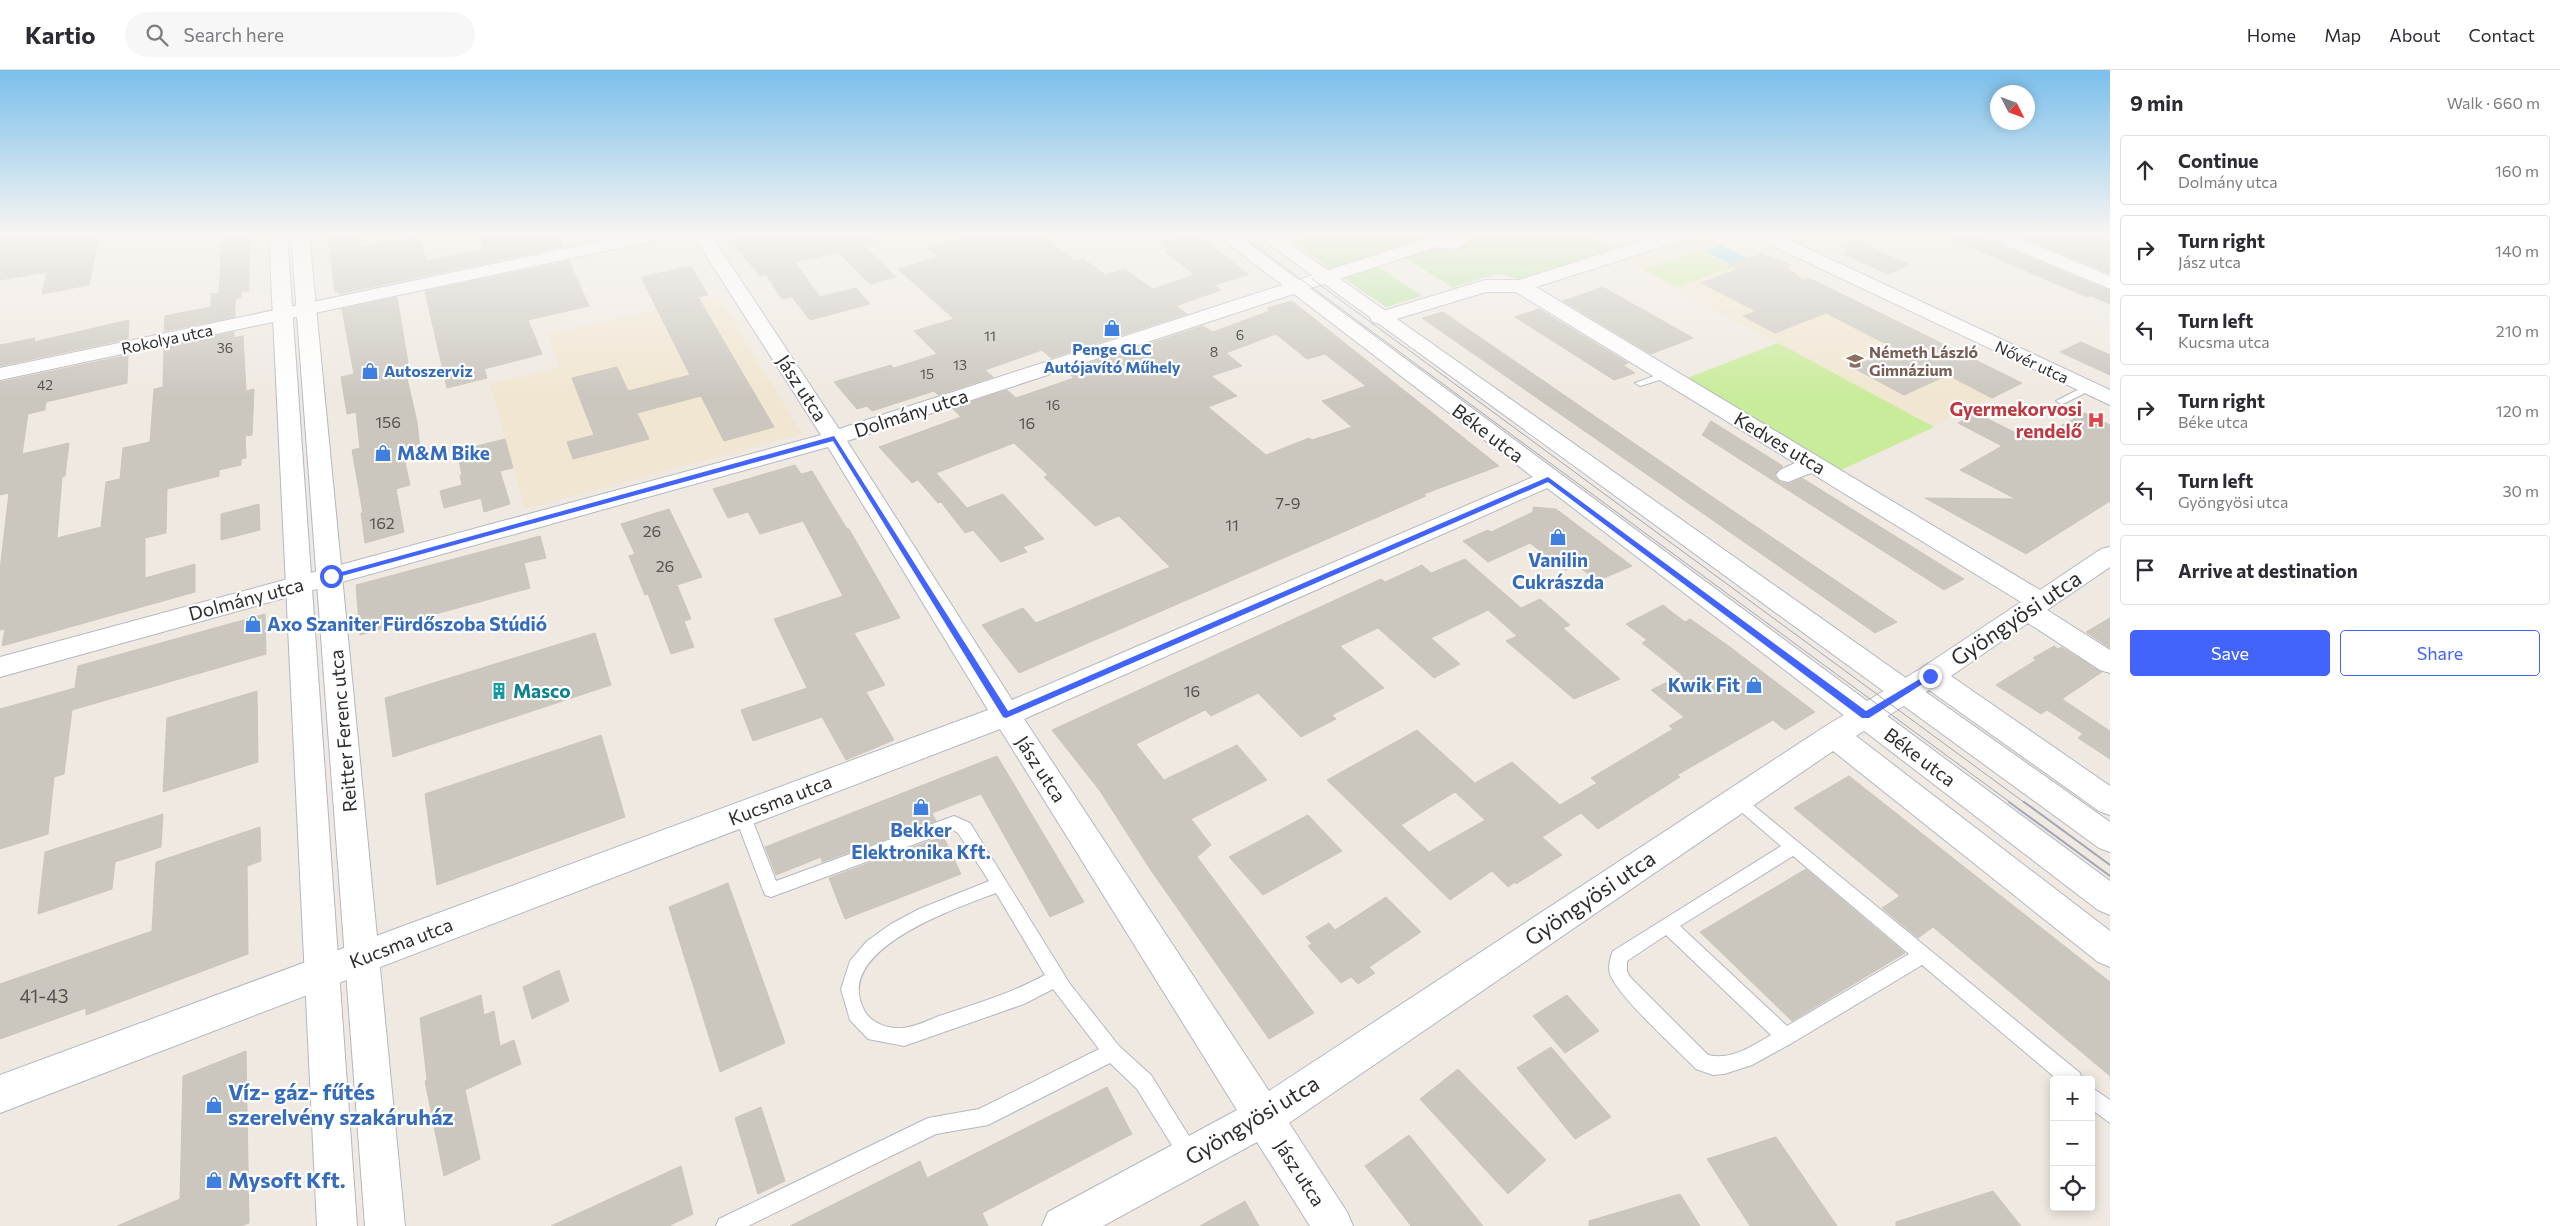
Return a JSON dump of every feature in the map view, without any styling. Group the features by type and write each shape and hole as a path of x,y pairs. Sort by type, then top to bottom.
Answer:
{"street":[{"name":"Reitter Ferenc utca","path":"290,289 295,313 331,576 385,1226"},
{"name":"Reitter Ferenc utca","path":"297,289 295,313 300,584 337,1226"},
{"name":"Rokolya utca","path":"0,374 407,289"},
{"name":"Jász utca","path":"737,289 834,438 1006,715 1333,1226"},
{"name":"Dolmány utca","path":"0,667 834,438 1289,289"},
{"name":"Béke utca","path":"1298,289 2110,900"},
{"name":"Béke utca","path":"1340,289 2110,840"},
{"path":"1380,318 1475,289"},
{"name":"Kedves utca","path":"1525,289 1814,463 2034,606 2110,663"},
{"name":"Nővér utca","path":"1878,289 2110,398"},
{"path":"1788,475 1814,463"},
{"name":"Kucsma utca","path":"0,1094 1006,715 1548,479"},
{"name":"Gyöngyösi utca","path":"1062,1226 1264,1117 1834,735 1930,676 2110,555"},
{"path":"1930,676 2110,802"},
{"name":"Béke utca","path":"1834,735 2110,951"}],"lane":[{"path":"1640,383 1665,375"},
{"path":"2061,401 2087,388"},
{"path":"1737,800 2068,1076"},
{"path":"742,814 771,890 954,822 964,828 1056,978 1112,1052 1144,1082 1190,1157"},
{"path":"1794,847 1667,924 1619,958 1618,972 1624,982 1703,1063 1714,1068 1728,1066 1786,1037 1924,954"},
{"path":"1000,884 902,925 871,948 852,976 851,995 856,1014 874,1033 904,1037 1024,996 1056,978"},
{"path":"1667,924 1786,1037"},
{"path":"726,1226 935,1125 981,1118 1112,1052"},
{"path":"2095,1100 2110,1113"}],"shaded area":[{"name":"Németh László Gimnázium","path":"1676,289 1831,289 2022,383 1841,470 1777,343"},
{"path":"718,296 802,434 525,509 490,384 560,367 548,334"}],"green space":[{"path":"1360,289 1411,289 1422,296 1386,307"},
{"path":"1778,343 1934,427 1841,470 1687,378"}],"building":[{"path":"43,289 68,289 42,294"},
{"path":"219,289 249,289 249,291 241,292 241,297 235,299 235,317 164,331 165,316 211,307 211,294 219,293"},
{"path":"335,289 363,289 339,294 339,292 335,292"},
{"path":"435,289 581,289 589,306 528,320 542,354 484,369 487,378 447,388 425,291"},
{"path":"647,289 704,289 708,295 698,297 774,427 724,441 701,396 637,413 649,439 573,459 567,442 594,435 572,378 617,367 628,391 690,375"},
{"path":"775,289 814,289 820,297 857,289 870,304 810,320 792,297 782,299"},
{"path":"920,289 1221,290 1176,306 1187,314 1051,358 1042,350 985,370 993,377 938,395 934,391 872,411 867,406 857,409 834,382 891,365 894,368 937,354 914,331 954,319"},
{"path":"1597,289 1606,289 1693,338 1651,354 1563,301"},
{"path":"1713,289 1831,289 2022,383 1992,398 1948,375 1904,395 1852,367 1896,349 1826,313 1775,333 1743,316 1756,311"},
{"path":"2068,289 2105,289 2110,291 2110,304 2091,296 2087,297"},
{"path":"397,297 408,363 404,365 417,422 420,449 413,451 414,456 404,458 410,485 396,489 404,532 365,543 361,513 363,513 352,450 360,448 356,412 347,414 341,377 354,374 342,309"},
{"path":"1292,301 1499,466 1424,494 1426,496 1019,673 982,625 1023,608 1036,623 1170,567 1119,516 1095,526 1044,477 1048,475 1014,443 936,473 967,508 1003,494 1044,539 1023,547 1027,552 1001,562 973,530 965,533 941,502 938,503 918,480 912,483 879,447 961,417 952,408 1007,390 1016,398 1074,378 1066,371 1203,326 1213,332 1270,311 1267,308","holes":["1276,334 1307,359 1325,354 1366,386 1322,401 1352,427 1312,440 1309,438 1266,455 1208,407 1237,396 1211,376 1242,366 1226,353"]},
{"path":"1539,309 1628,363 1623,365 1635,373 1614,380 1515,317"},
{"path":"1443,312 1897,622 1875,633 1422,318"},
{"path":"129,320 128,339 0,366 0,345 35,338 34,342"},
{"path":"234,332 234,338 243,336 246,391 254,389 252,435 245,436 246,458 241,459 241,465 219,470 219,476 167,489 166,533 145,538 145,578 195,564 195,592 2,646 5,629 0,630 0,570 9,493 0,495 0,382 128,355 127,383 46,402 45,410 28,414 22,454 69,443 65,476 62,477 57,538 101,527 106,482 120,479 123,448 150,442 154,389 163,387 164,347"},
{"path":"2081,342 2110,355 2110,375 2060,352"},
{"path":"1976,413 2032,441 2085,413 2110,425 2110,501 2026,554 1925,498 2016,499 1960,470 2002,446 1958,423"},
{"path":"1711,421 1783,466 1774,475 1780,482 1789,484 1802,478 1964,579 1944,590 1702,435"},
{"path":"505,439 513,468 500,471 510,504 484,512 481,498 444,508 440,491 462,485 457,451"},
{"path":"795,465 801,474 812,471 847,529 849,529 900,618 854,633 885,685 866,692 894,740 846,760 822,717 753,741 741,710 807,688 774,619 843,596 803,521 760,534 748,512 728,518 713,489"},
{"path":"259,504 260,530 221,540 221,514"},
{"path":"1533,507 1556,509 1632,566 1597,581 1577,565 1565,570 1530,543 1488,562 1463,541 1488,530 1491,532 1533,512"},
{"path":"669,509 702,577 677,585 691,619 684,621 694,647 671,654 648,594 645,595 629,556 635,554 621,524"},
{"path":"540,536 546,558 524,563 530,588 360,635 356,585"},
{"path":"1465,559 1521,608 1540,599 1570,625 1563,628 1620,679 1574,699 1506,641 1517,636 1488,610 1431,638 1460,664 1434,678 1378,628 1340,646 1384,688 1332,715 1336,719 1301,737 1258,693 1211,716 1205,710 1136,744 1164,780 1237,745 1267,780 1191,819 1211,845 1197,857 1314,1013 1269,1039 1150,869 1100,791 1052,730 1381,579 1385,582 1422,565 1431,573"},
{"path":"1663,605 1685,622 1690,619 1730,647 1815,712 1785,730 1773,720 1677,775 1680,777 1598,829 1581,813 1542,837 1562,855 1508,887 1492,871 1450,900 1327,780 1417,730 1475,783 1512,762 1560,805 1597,783 1591,778 1673,729 1669,726 1684,717 1651,690 1682,675 1642,643 1647,640 1626,624","holes":["1455,792 1485,820 1429,852 1401,825"]},
{"path":"265,614 266,654 72,710 64,774 54,777 48,834 0,849 0,709 75,688 78,666"},
{"path":"2110,618 2110,648 2086,632"},
{"name":"Masco","path":"595,633 611,685 393,757 385,698"},
{"path":"2054,646 2058,649 2061,647 2102,672 2062,699 2110,731 2110,759 2078,738 2083,734 2047,710 2041,714 1996,685 2036,660 2033,658"},
{"path":"257,691 258,762 163,792 167,718"},
{"path":"601,735 625,817 437,885 425,794"},
{"path":"997,756 1084,902 1050,917 981,794 932,813 936,821 822,862 821,857 776,875 765,847"},
{"path":"1849,776 2110,982 2110,1076 1933,927 1918,938 1882,908 1900,896 1794,808"},
{"path":"163,814 161,847 115,862 112,889 38,914 45,852"},
{"path":"1308,815 1342,851 1263,895 1229,857"},
{"path":"260,827 261,861 247,866 248,954 86,1015 86,1008 0,1039 0,984 152,931 156,862"},
{"path":"943,836 961,874 845,919 829,878"},
{"path":"1806,869 1905,953 1792,1021 1700,932"},
{"path":"728,883 785,1043 720,1072 669,907"},
{"path":"1386,897 1421,932 1369,967 1375,973 1358,984 1351,977 1341,983 1308,946 1312,944 1306,937 1329,923 1335,930"},
{"path":"559,970 569,1001 532,1019 523,987"},
{"path":"481,995 484,1015 494,1011 500,1046 514,1040 521,1064 465,1090 480,1159 444,1176 425,1081 427,1080 420,1018"},
{"path":"1567,995 1599,1031 1565,1053 1533,1016"},
{"path":"1551,1047 1611,1117 1575,1139 1517,1068"},
{"path":"246,1051 249,1223 241,1226 117,1226 180,1199 183,1076"},
{"path":"1458,1069 1546,1160 1508,1194 1420,1099"},
{"path":"1107,1087 1132,1134 982,1213 988,1226 790,1226 920,1161 927,1178"},
{"path":"761,1107 785,1181 758,1194 735,1118"},
{"path":"1409,1135 1483,1226 1411,1226 1365,1166"},
{"path":"1776,1137 1837,1226 1750,1226 1707,1159"},
{"path":"681,1166 693,1214 669,1226 551,1226"},
{"path":"1993,1191 2021,1226 1896,1226 1896,1222"},
{"path":"1680,1194 1700,1226 1589,1226 1589,1221"},
{"path":"1245,1201 1259,1226 1200,1226"}],"tram line":[{"path":"1314,289 2011,803"},
{"path":"1326,289 2025,803"},
{"path":"2009,802 2110,876"},
{"path":"2024,802 2110,865"}],"place":[{"name":"Penge GLC Autójavító Műhely","path":"1112,328"},
{"name":"Németh László Gimnázium","path":"1855,361"},
{"name":"Autoszerviz","path":"370,371"},
{"name":"Gyermekorvosi rendelő","path":"2096,420"},
{"name":"M&M Bike","path":"383,453"},
{"name":"Vanilin Cukrászda","path":"1558,537"},
{"name":"Axo Szaniter Fürdőszoba Stúdió","path":"253,624"},
{"name":"Kwik Fit","path":"1754,685"},
{"name":"Masco","path":"499,691"},
{"name":"Bekker Elektronika Kft.","path":"921,807"},
{"name":"Víz- gáz- fűtés szerelvény szakáruház","path":"214,1105"},
{"name":"Mysoft Kft.","path":"214,1180"}],"route":[{"path":"331,576 834,438 1006,715 1548,479 1866,716 1930,676"}]}
